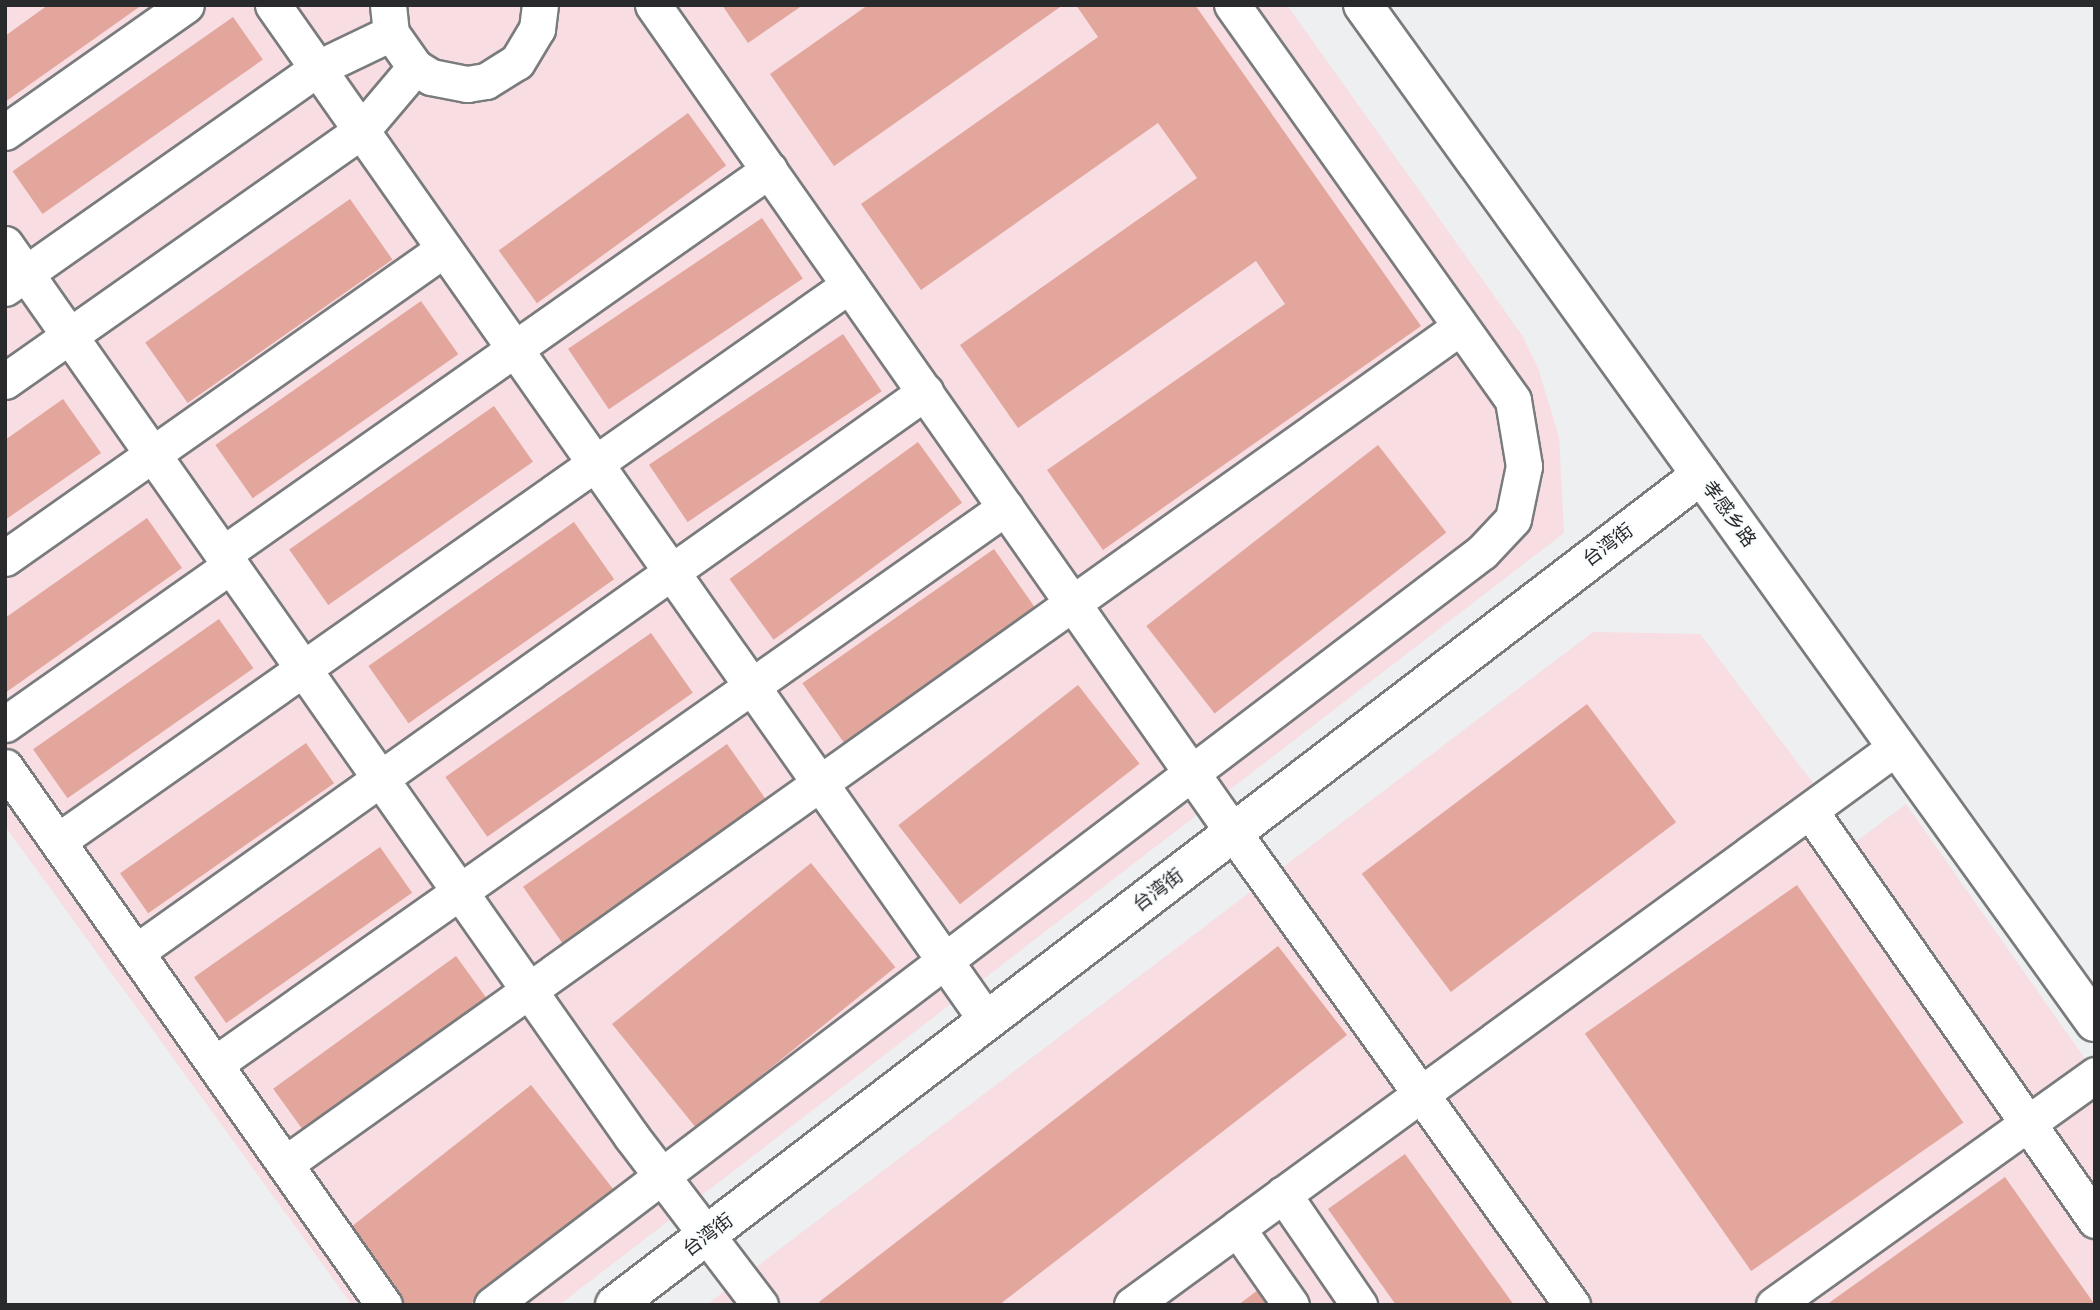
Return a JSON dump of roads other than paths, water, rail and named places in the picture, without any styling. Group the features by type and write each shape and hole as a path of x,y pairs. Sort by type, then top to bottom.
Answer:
{"main road":[{"name":"孝感乡路","path":"1363,5 2095,1022"},
{"name":"台湾街","path":"615,1305 1701,475"}],"lane":[{"path":"5,132 186,5"},
{"path":"273,5 987,1021"},
{"path":"16,281 389,19 415,67 449,83 486,81 503,74 530,47 540,5"},
{"path":"653,5 1233,832 1572,1305"},
{"path":"492,1305 1482,552 1513,519 1524,466 1520,422 1513,400 1231,5"},
{"path":"5,381 361,131 415,67"},
{"path":"5,724 514,349 769,170"},
{"path":"5,244 16,281 70,336 529,990 662,1176 760,1305"},
{"path":"5,558 444,249"},
{"path":"58,841 849,285"},
{"path":"285,1164 1460,327"},
{"path":"135,952 925,392"},
{"path":"215,1064 1006,508"},
{"path":"1132,1305 1896,747"},
{"path":"5,767 384,1305"},
{"path":"1810,811 2095,1220"},
{"path":"1774,1305 2095,1074"},
{"path":"1283,1194 1359,1305"},
{"path":"1237,1228 1291,1305"}]}
